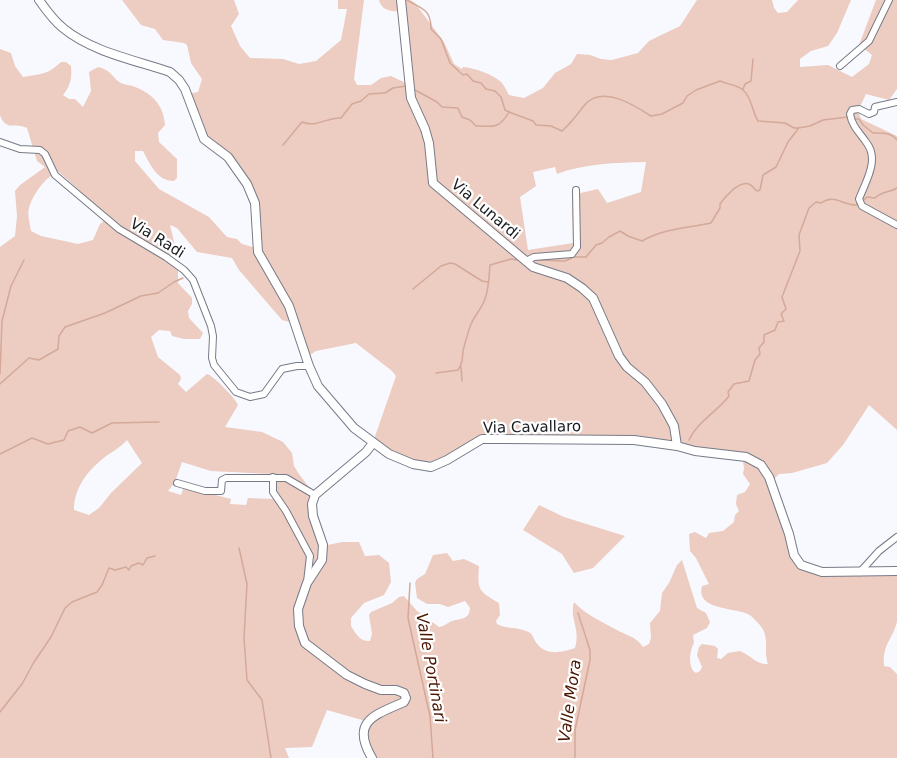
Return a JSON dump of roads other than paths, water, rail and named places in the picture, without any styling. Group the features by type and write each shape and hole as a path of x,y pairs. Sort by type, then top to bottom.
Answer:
{"street":[{"name":"Via Cavallaro","path":"39,0 61,26 74,36 88,44 170,72 179,80 185,89 204,139 228,157 255,203 258,252 289,306 318,386 354,428 389,454 413,465 430,467 447,460 482,439 634,440 746,457 761,465 769,477 797,561 801,565 822,572 897,572"},
{"name":"Via Lunardi","path":"401,0 411,98 429,143 434,183 533,267 567,278 593,298 619,356 627,367 645,382 666,410 674,426 677,446"},
{"path":"840,66 869,41 889,0"},
{"path":"897,102 875,107 874,112 869,114 859,109 852,110 850,114 852,124 871,147 873,156 872,165 859,198 862,207 897,225"},
{"name":"Via Radi","path":"0,142 20,150 40,150 45,154 55,175 119,229 184,270 193,280 211,326 214,365 236,392 250,397 264,394 282,369 309,366"},
{"path":"526,261 534,257 572,254 577,247 576,190"},
{"path":"371,757 364,736 366,725 372,716 404,702 406,698 404,693 396,690 381,690 347,675 304,643 299,626 298,609 307,583 321,560 323,545 313,516 312,504 315,495 366,452 373,443"},
{"path":"273,477 273,492 310,556 307,583"},
{"path":"177,483 205,490 221,491 222,480 226,478 286,478 315,495"},
{"path":"860,572 879,550 897,537"}],"waterway":[{"path":"407,0 427,13 431,29 441,39 450,63 463,75 467,74 486,89 495,91 501,97 505,110 509,112"},
{"path":"743,89 745,84 751,81 753,59"},
{"path":"415,90 442,107 458,108 462,117 470,120 476,126 499,124 509,112 533,121 536,125 551,126 562,131 590,100 608,96 626,102 651,116 662,114 683,103 687,96 696,90 720,81 741,88 746,93 758,121 785,123 798,128 823,120 848,117"},
{"path":"283,145 302,122 312,124 341,118 352,104 361,101 369,94 385,93 393,88 406,86"},
{"path":"855,119 859,119 873,133 889,134 897,140"},
{"path":"539,260 565,261 574,257 586,257 596,245 620,231 642,241 667,231 711,223 720,204 741,184 745,183 757,191 760,190 763,175 776,167 788,142 798,129"},
{"path":"864,200 867,197 875,198 897,188"},
{"path":"689,440 697,428 729,396 728,392 734,384 749,381 755,360 760,354 759,348 764,342 764,335 775,330 778,322 784,321 781,314 786,309 782,297 800,251 799,235 809,208 816,202 821,203 831,199 852,205 857,205 857,203"},
{"path":"436,373 460,368 470,326 486,295 490,265 511,259 517,260"},
{"path":"0,374 2,321 11,286 24,260"},
{"path":"413,289 441,266 450,263 488,282"},
{"path":"0,384 29,358 39,360 58,349 59,336 65,327 105,313 141,296 158,293 183,278"},
{"path":"461,367 462,381"},
{"path":"0,454 32,438 48,444 64,440 68,431 80,427 92,433 112,423 159,422"},
{"name":"Valle Portinari","path":"239,548 247,584 244,638 247,680 262,700 271,758"},
{"path":"0,712 22,684 51,637 65,608 72,602 97,592 109,568 115,570 126,567 129,570 131,566 139,563 143,565 147,558 155,556"},
{"name":"Valle Portinari","path":"410,583 408,618 430,716 433,758"},
{"name":"Valle Mora","path":"575,758 575,730 590,660 590,650 578,613"}]}
